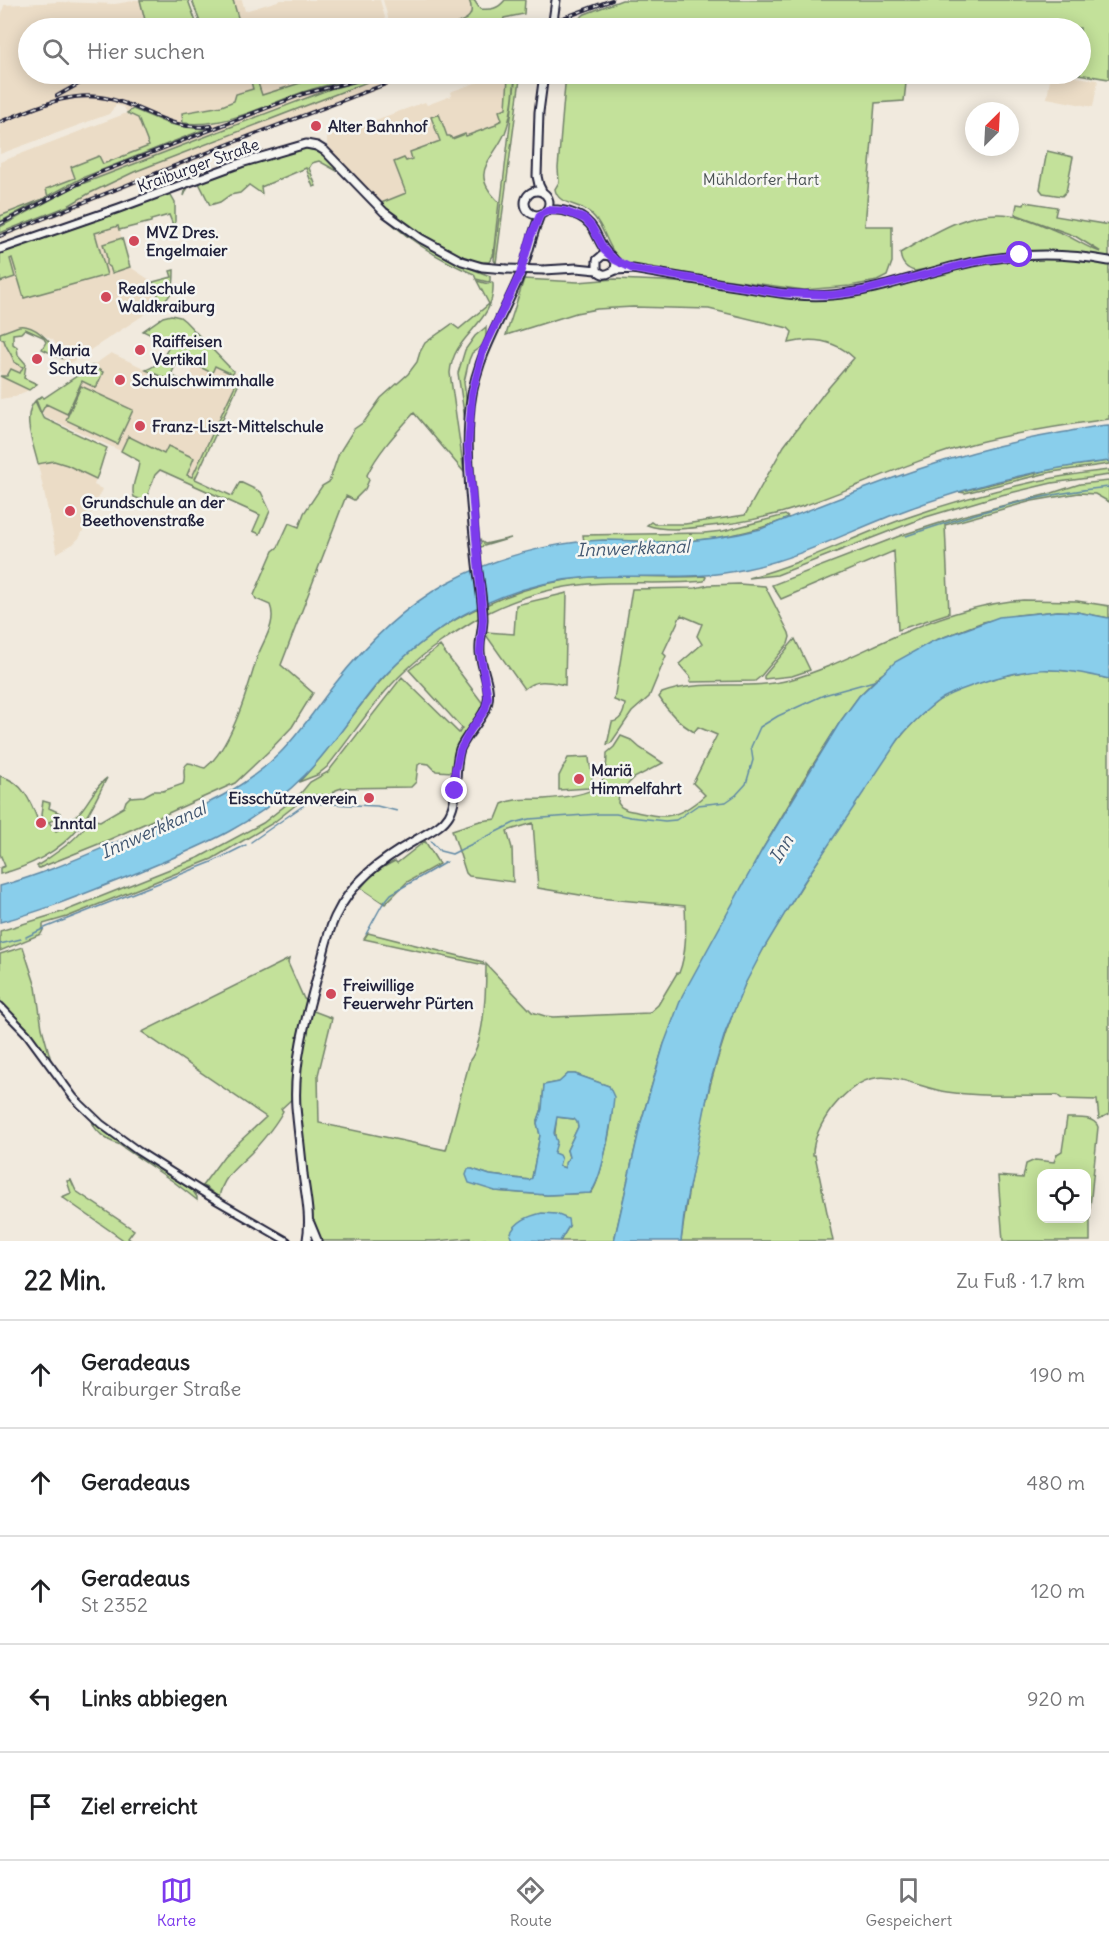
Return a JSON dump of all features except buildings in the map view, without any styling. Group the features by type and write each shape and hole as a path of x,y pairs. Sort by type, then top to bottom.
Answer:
{"main road":[{"path":"553,18 556,0"},
{"path":"543,84 539,112 537,176 539,185 548,199 564,211 588,222 600,244 616,265 615,270 633,269 797,295 831,295 862,291 972,262 1005,257 1053,254 1109,261"},
{"name":"Kraiburger Straße","path":"0,249 241,163 306,144 317,146 327,153 384,212 420,238 451,256 474,265 506,269 577,268 597,263 601,274 606,275 615,270"},
{"path":"532,193 537,176"},
{"path":"531,236 529,212 525,202 527,196 532,193 543,193"},
{"path":"309,1219 318,1240 306,1240 309,1219 296,1104 296,1083 308,1012 335,918 342,904 366,874 446,820 455,797 456,766 460,750 488,702 480,652 483,617 468,446 472,394 483,351 520,274 531,236 540,215 547,210 549,205 548,199"},
{"path":"547,210 564,211"},
{"path":"529,212 540,215"},
{"path":"600,244 597,263 612,258 633,269"}],"street":[{"path":"0,1006 27,1034 74,1098 101,1124 138,1151 209,1196 284,1239 293,1241"}],"shaded area":[{"path":"140,0 144,18 18,18 18,84 252,84 253,89 236,94 234,101 222,106 182,113 183,123 200,125 226,121 303,92 333,84 393,84 265,132 0,239 0,222 41,200 0,216 0,162 127,113 124,107 116,105 109,114 0,154 0,21 4,5 60,2 115,4","holes":["133,109 169,124 203,129 82,178 49,197 46,189 75,178 71,167 99,156 102,164 150,146 138,118 128,115"]},
{"path":"233,0 242,0 245,11 281,0 380,0 385,18 238,18"},
{"path":"383,0 469,0 473,9 468,18 388,18"},
{"path":"1091,79 1098,80 1093,107 1047,98 1049,84 1091,84"},
{"path":"258,84 299,84 262,96"},
{"path":"472,84 508,84 502,121 466,136 464,134 452,139 431,117 440,141 410,152 412,159 406,161 405,159 406,193 381,203 327,144 329,137 425,102 427,105 451,96 450,92"},
{"name":"Realschule Waldkraiburg","path":"117,222 130,267 153,282 161,303 159,305 69,364 63,361 63,355 53,340 40,333 18,326 0,333 0,261"},
{"path":"1,338 4,340 6,349 23,366 20,373 0,376"},
{"name":"Franz-Liszt-Mittelschule","path":"111,353 181,385 186,384 193,369 199,367 212,373 215,366 232,374 234,372 239,377 192,477 160,463 164,454 128,437 121,451 42,415 45,404 67,414 82,381 96,388 103,372 92,366"},
{"path":"0,376 29,390 13,397 0,399"},
{"name":"Grundschule an der Beethovenstraße","path":"54,461 96,479 94,485 102,489 80,537 57,553 38,464"}],"green space":[{"path":"140,0 188,0 195,18 144,18"},
{"path":"192,0 233,0 238,18 198,18"},
{"path":"469,0 474,0 480,9 488,9 497,7 505,0 525,0 524,14 504,18 468,18 471,7"},
{"path":"622,0 1109,0 1109,79 1091,76 1091,18 580,18"},
{"path":"252,84 258,84 262,95 297,84 332,84 229,119 199,124 183,123 182,113 222,106 234,101 236,94 253,89"},
{"path":"350,84 362,84 134,172 68,206 0,233 0,227 74,187 330,89"},
{"path":"508,84 514,84 511,111 505,133 489,160 484,175 490,192 499,202 493,256 489,262 462,257 447,250 417,231 381,203 406,193 394,162 404,158 406,161 412,159 410,152 440,141 431,117 439,114 447,136 452,139 496,125 502,120 499,111 506,108"},
{"path":"515,84 519,84 496,263 494,260"},
{"name":"Mühldorfer Hart","path":"906,84 904,101 875,103 865,226 892,226 892,262 887,276 877,281 850,286 804,290 637,267 625,263 614,253 591,213 562,200 556,194 555,189 559,182 558,168 565,85"},
{"path":"133,109 169,124 205,129 82,178 48,196 46,189 75,178 71,167 99,156 103,164 149,146 138,118 127,113"},
{"path":"299,149 316,151 339,169 337,171 319,161 312,163 309,168 316,186 313,187 306,168 261,187 262,194 249,185 240,193 230,195 210,205 199,183 188,187 184,196 186,187 242,165"},
{"path":"1047,151 1073,157 1066,192 1062,196 1043,193 1040,189"},
{"path":"167,193 175,202 175,228 172,229 173,225 169,215 119,230 118,226 95,233 107,275 24,298 12,258 10,259 15,277 0,282 0,252"},
{"path":"43,199 0,222 0,216"},
{"path":"1025,202 1057,207 1055,216 1109,225 1109,419 1008,435 953,449 778,514 714,526 667,529 647,525 651,522 654,524 685,524 745,515 784,446 854,358 847,352 824,342 807,340 789,343 792,332 788,328 709,309 633,307 597,309 576,313 506,335 524,279 578,282 615,279 663,281 847,297 950,273 947,265 915,271 909,269 904,265 900,253 952,224 996,214 1030,220 1101,252 1075,236 1015,214 1017,204 1024,205"},
{"path":"375,207 430,247 490,276 490,281 476,279 474,274 447,262 421,246"},
{"path":"122,238 130,267 112,273 107,265 103,244"},
{"path":"174,270 172,290 168,298 159,305 161,303 153,282 172,277 170,271"},
{"path":"477,281 488,284 492,282 492,298 488,310 458,348 450,373 464,472 414,413 377,458 367,475 369,480 365,489 354,500 346,496 281,665 313,693 292,727 235,783 106,841 39,868 37,866 73,839 90,819 100,821 124,807 130,797 144,796 153,791 163,791 183,784 184,768 188,763 205,768 223,747 237,718 272,619 270,605 256,599 254,595 273,551 278,547 289,523 299,527 304,513 322,486 329,482 339,453 354,429 364,422 381,398 408,374 417,362 425,343 452,324 459,329 489,304"},
{"path":"171,315 185,321 234,372 232,374 215,366 212,373 179,357 171,375 186,383 184,386 146,370 161,360 170,344 143,331 163,317"},
{"path":"19,326 26,326 38,332 49,341 61,358 42,349 46,342 43,337 25,329 21,333 13,334 13,344 17,347 18,355 26,364 24,378 37,384 29,390 0,376 7,376 11,369 20,373 23,367 14,362 4,340 0,338 0,333"},
{"path":"486,327 486,343 472,353 464,382 473,453 479,537 485,544 511,538 481,547 477,542 472,466 458,373 465,350 475,336"},
{"path":"92,366 103,372 96,388 82,381 67,414 46,404 41,413 36,400 42,396 44,398"},
{"path":"239,377 241,379 195,479 232,496 240,482 261,492 270,511 260,534 253,531 260,515 160,470 155,475 146,499 134,497 133,488 139,461 121,451 128,436 164,454 168,446 194,458 187,475 192,477"},
{"path":"81,386 133,410 117,444 66,420"},
{"path":"35,401 43,418 107,448 96,479 54,461 38,464 29,423 31,407"},
{"path":"1109,461 1109,464 1052,472 965,493 959,492 1057,468"},
{"path":"1109,470 1109,475 1052,483 993,497 926,517 777,575 748,578 808,558 886,525 956,502 1032,482"},
{"path":"1109,481 1109,502 1095,494 1079,493 1032,501 945,525 949,613 898,630 894,551 781,599 772,585 902,535 962,516 1080,484"},
{"path":"785,515 789,518 759,528 729,536 699,540 584,542 583,535 704,533 723,531"},
{"path":"603,576 706,577 704,581 603,583 549,590 511,602 487,613 486,605 523,590 549,583"},
{"path":"739,584 765,586 789,633 788,644 755,681 690,682 691,678 679,664 702,644 697,636 702,624 681,615 663,653 666,656 649,697 632,712 611,743 607,745 612,722 620,718 625,707 625,704 614,700 632,589 695,588"},
{"path":"567,593 565,685 539,682 524,689 486,632 514,634 516,605"},
{"path":"1009,601 1077,601 1109,606 1109,618 1058,611 1017,615 983,622 931,642 879,676 859,696 802,782 762,850 664,1044 641,1122 614,1241 560,1241 569,1226 513,1241 487,1239 470,1241 470,1238 436,1241 323,1241 317,1236 313,1228 300,1112 300,1061 311,1010 332,1018 318,1075 319,1123 446,1150 470,1060 482,1027 486,964 532,1012 553,1017 649,1013 658,1005 682,965 685,906 598,898 538,888 533,823 507,831 512,848 513,882 469,876 452,830 480,821 496,819 502,804 507,802 563,797 585,793 595,788 604,777 607,753 621,736 631,740 663,763 634,778 619,793 618,803 627,810 652,815 677,814 705,795 693,783 717,735 698,727 694,732 683,725 662,702 659,697 662,693 693,686 757,685 789,680 821,669 939,619 966,610","holes":["568,1074 575,1074 609,1086 612,1101 605,1153 591,1193 547,1195 495,1191 472,1169 490,1175 530,1180 540,1135 537,1123 542,1109 544,1085 560,1082"]},
{"path":"478,608 480,617 432,648 394,682 327,767 317,775 299,782 320,759 377,685 399,662 436,632"},
{"path":"795,639 810,670 792,676 764,679 764,676"},
{"path":"440,646 484,705 460,741 452,772 436,771 429,764 421,763 418,765 416,782 411,787 342,788 331,795 306,797 273,823 212,859 67,917 43,924 41,934 0,951 0,931 65,911 200,857 263,823 301,793 310,782 328,772 402,677 459,733 462,728 409,670"},
{"path":"1041,669 1082,672 1109,679 1109,1114 1099,1119 1097,1100 1062,1099 1057,1095 961,1094 883,1077 864,1081 842,1097 833,1108 818,1132 814,1144 813,1155 815,1155 833,1241 681,1241 697,1143 721,1047 748,977 784,914 888,754 911,725 938,701 960,689 1002,676"},
{"path":"589,757 593,777 589,788 559,790 559,776 568,758"},
{"path":"0,776 16,783 22,789 40,826 44,823 41,815 43,801 50,803 49,808 60,813 49,822 56,831 79,813 99,785 107,778 91,810 71,836 43,857 0,874 0,868 5,866 0,854"},
{"path":"425,841 439,864 407,882 385,904 361,888 376,872 395,861 397,863"},
{"path":"368,933 483,962 484,965 364,939"},
{"path":"23,947 36,987 42,1028 52,1064 27,1031 0,1003 0,954"},
{"path":"289,959 288,963 304,999 308,1001 294,1097 281,1109 283,1111 280,1117 264,1138 227,1178 219,1198 202,1186 224,1156 266,1117 142,1032"},
{"path":"556,1117 577,1121 578,1127 567,1150 569,1157 565,1168 559,1166 553,1153 556,1143"},
{"path":"1067,1118 1085,1118 1096,1123 1098,1127 1091,1197 1091,1169 1037,1169 1037,1223 1090,1223 1090,1241 1003,1241 998,1176 1023,1178 1026,1164 1035,1160 1054,1162 1057,1154 1062,1151"},
{"path":"92,1120 193,1191 197,1200 118,1144 105,1138 95,1128"},
{"path":"71,1180 76,1191 134,1230 128,1238 132,1241 125,1241 62,1197 71,1193 67,1181"}],"water":[{"name":"Innwerkkanal","path":"1109,425 1109,461 1028,474 949,495 766,564 708,575 611,576 557,581 524,589 491,601 450,623 407,654 379,682 325,753 305,775 265,809 244,823 201,846 129,876 49,907 0,922 0,886 50,870 210,802 263,768 288,745 346,670 385,628 430,593 465,574 523,553 583,541 679,541 749,532 905,474 979,451 1017,441"},
{"name":"Inn","path":"1058,611 1109,618 1109,679 1057,670 1028,671 996,678 961,689 942,698 923,713 901,736 802,885 745,984 725,1033 710,1083 685,1207 681,1241 614,1241 641,1122 664,1044 682,996 762,850 840,722 859,696 895,662 931,642 999,617"},
{"path":"568,1074 575,1074 609,1086 614,1097 603,1162 595,1186 590,1193 547,1195 495,1191 469,1183 466,1175 468,1169 490,1175 529,1180 532,1178 540,1135 537,1123 542,1109 544,1085 559,1082","holes":["557,1117 574,1119 578,1127 567,1150 569,1157 565,1168 559,1166 561,1159 554,1153 557,1142 554,1133"]},
{"path":"542,1213 556,1214 568,1219 569,1226 560,1241 512,1240 510,1235 515,1226 527,1218"}],"waterway":[{"path":"906,536 981,512 1032,499 1109,487"},
{"path":"431,841 440,851 452,854 514,823 529,819 616,814 665,821 676,820 698,805 726,802 746,784 753,760 751,747 760,727 824,695 874,681"},
{"path":"251,842 307,803 377,806 397,811"},
{"path":"26,937 212,862 246,845"},
{"path":"366,934 382,905 391,894 446,862"},
{"path":"0,944 21,939"}],"railway":[{"path":"563,18 612,0"},
{"path":"57,96 78,84"},
{"path":"0,224 99,173 303,94 342,84"},
{"path":"0,236 386,84"},
{"path":"0,122 52,102 92,96 119,101 170,122 196,127 211,126"}],"place":[{"name":"Alter Bahnhof","path":"316,126"},
{"name":"MVZ Dres. Engelmaier","path":"134,241"},
{"name":"Realschule Waldkraiburg","path":"106,297"},
{"name":"Raiffeisen Vertikal","path":"140,350"},
{"name":"Maria Schutz","path":"37,359"},
{"name":"Schulschwimmhalle","path":"120,380"},
{"name":"Franz-Liszt-Mittelschule","path":"140,426"},
{"name":"Grundschule an der Beethovenstraße","path":"70,511"},
{"name":"Mariä Himmelfahrt","path":"579,779"},
{"name":"Eisschützenverein","path":"369,798"},
{"name":"Inntal","path":"41,823"},
{"name":"Freiwillige Feuerwehr Pürten","path":"331,994"}],"route":[{"path":"455,791 455,771 460,750 488,704 488,689 481,665 480,638 483,619 468,446 472,394 483,351 520,274 540,215 547,210 555,210 580,217 592,227 600,244 609,255 633,269 797,295 818,296 862,291 972,262 1020,255"}]}
